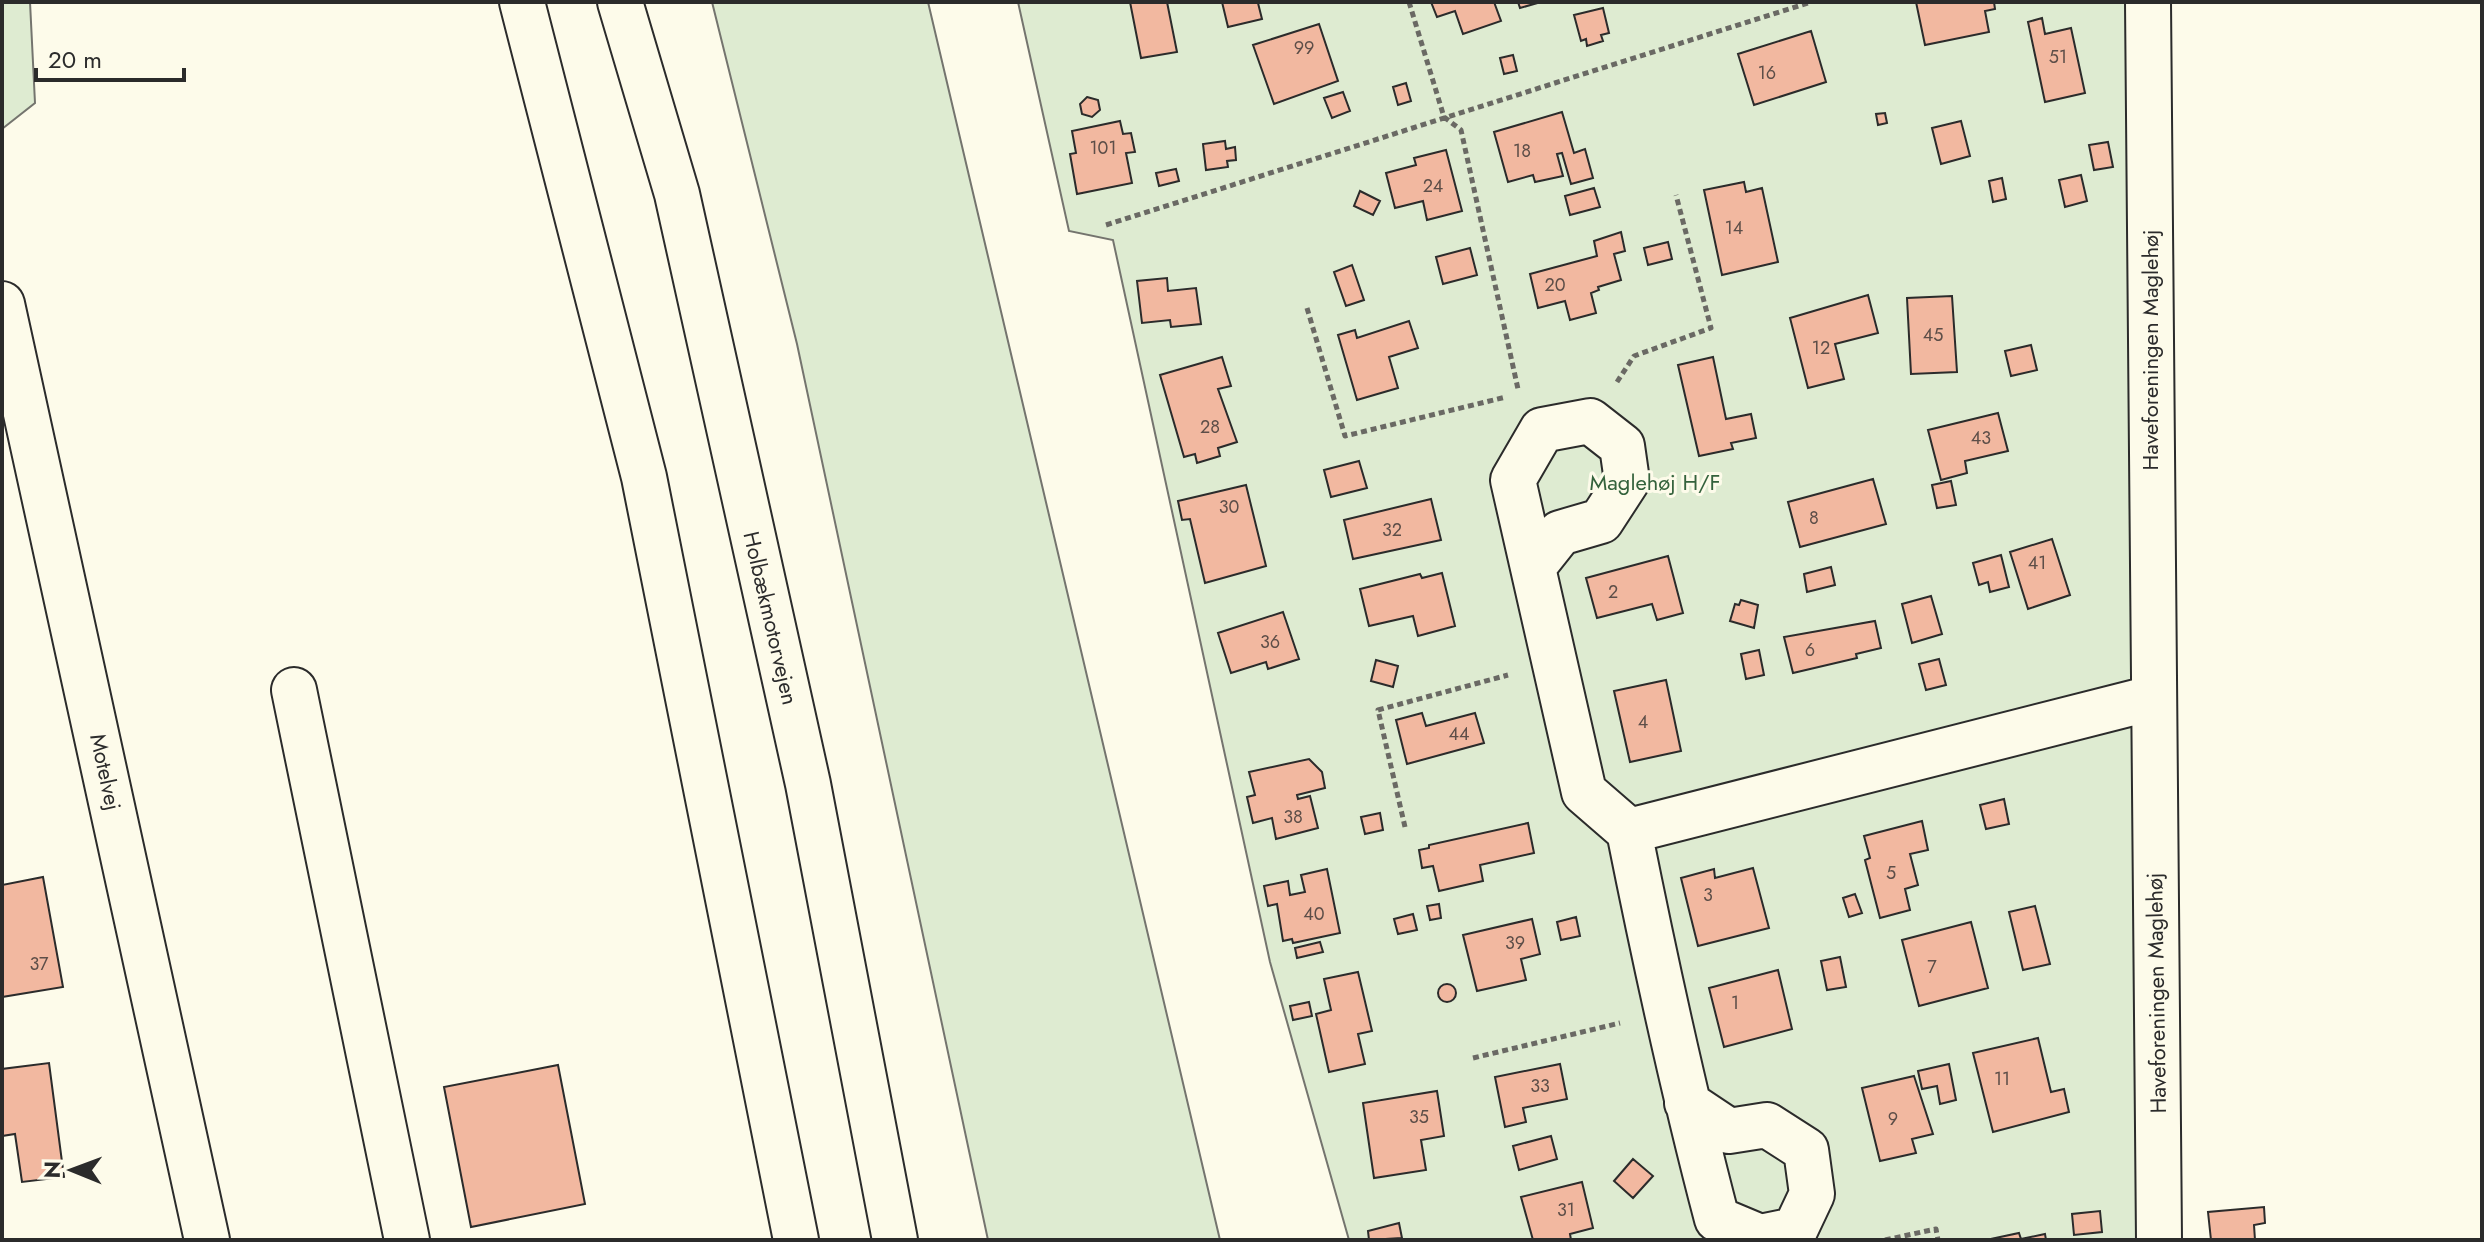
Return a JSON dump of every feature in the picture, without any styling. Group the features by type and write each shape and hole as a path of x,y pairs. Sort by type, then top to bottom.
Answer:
{"main road":[{"path":"522,2 644,477 796,1240"},
{"name":"Holbækmotorvejen","path":"620,2 677,194 808,784 895,1240"},
{"name":"Haveforeningen Maglehøj","path":"2148,2 2159,1240"},
{"name":"Motelvej","path":"2,304 207,1240"},
{"path":"1533,567 1560,533 1601,521 1627,481 1622,446 1590,421 1542,430 1513,480 1584,792 1629,831 1665,1012 1687,1103"},
{"path":"294,690 407,1240"},
{"path":"1629,831 2152,698"}],"path":[{"path":"1307,308 1345,436 1519,393 1461,130 1444,117 1409,2"},
{"path":"1106,225 1811,2"},
{"path":"1590,421 1634,356 1711,328 1676,195"},
{"path":"1405,827 1378,710 1554,662"},
{"path":"1473,1058 1665,1012"},
{"path":"1885,1240 1936,1229 1938,1240"}],"green space":[{"path":"2,2 30,2 35,103 2,129"},
{"path":"712,2 928,2 1220,1240 988,1240 797,344"},
{"name":"Maglehøj H/F","path":"1018,2 2128,2 2144,1240 1349,1240 1270,962 1113,240 1069,231"}],"building":[{"path":"1130,2 1167,2 1177,52 1141,58"},
{"path":"1222,2 1264,2 1258,3 1262,19 1228,27"},
{"path":"1431,2 1494,2 1501,21 1463,34 1455,11 1437,17"},
{"path":"1518,2 1541,2 1520,8"},
{"path":"1916,2 1994,2 1995,9 1985,11 1989,32 1925,45"},
{"path":"1603,8 1609,33 1601,35 1603,41 1587,46 1586,39 1581,41 1574,15"},
{"path":"2042,18 2045,34 2071,28 2085,93 2045,102 2028,22"},
{"path":"1319,24 1338,81 1274,104 1253,45"},
{"path":"1811,31 1826,82 1754,105 1738,54"},
{"path":"1513,55 1517,71 1504,74 1500,58"},
{"path":"1406,83 1411,101 1398,105 1393,87"},
{"path":"1343,92 1350,111 1332,118 1324,98"},
{"path":"1087,97 1098,100 1100,110 1092,117 1082,114 1080,104"},
{"path":"1562,112 1574,153 1585,149 1593,178 1571,184 1562,153 1557,154 1563,176 1535,182 1533,175 1508,182 1494,132"},
{"path":"1885,113 1887,123 1878,125 1876,114"},
{"path":"1120,121 1123,134 1131,133 1135,152 1126,153 1132,183 1077,194 1070,154 1076,153 1072,131"},
{"path":"1961,121 1970,156 1941,164 1932,128"},
{"path":"1225,141 1226,149 1235,147 1236,160 1227,161 1228,167 1206,170 1203,144"},
{"path":"2108,142 2113,167 2094,170 2089,145"},
{"path":"1446,150 1462,211 1427,220 1423,201 1395,208 1386,173 1416,165 1414,158"},
{"path":"1176,169 1179,181 1159,186 1156,173"},
{"path":"2081,175 2087,201 2065,207 2059,180"},
{"path":"2002,178 2006,199 1993,202 1989,181"},
{"path":"1744,182 1746,192 1762,188 1778,262 1722,275 1704,190"},
{"path":"1594,188 1600,207 1570,215 1565,196"},
{"path":"1360,191 1380,201 1373,215 1354,206"},
{"path":"1621,232 1625,251 1614,254 1621,280 1598,287 1599,290 1591,293 1596,313 1570,320 1565,301 1538,308 1530,274 1597,256 1594,241"},
{"path":"1668,242 1672,259 1648,265 1644,248"},
{"path":"1470,248 1477,275 1443,284 1436,257"},
{"path":"1352,265 1364,300 1346,306 1334,272"},
{"path":"1167,278 1168,291 1196,288 1201,324 1171,327 1170,320 1142,323 1137,281"},
{"path":"1868,295 1878,333 1835,344 1844,379 1808,388 1790,318"},
{"path":"1952,296 1957,372 1911,374 1907,298"},
{"path":"1409,321 1418,348 1389,357 1398,388 1357,400 1338,335 1355,330 1357,338"},
{"path":"2031,345 2037,370 2011,376 2005,351"},
{"path":"1222,357 1231,386 1218,389 1237,442 1218,448 1220,456 1197,463 1195,454 1184,457 1160,375"},
{"path":"1713,357 1726,419 1751,414 1756,438 1731,443 1733,449 1699,456 1678,365"},
{"path":"1998,413 2008,451 1965,461 1967,473 1941,480 1928,430"},
{"path":"1359,461 1367,488 1331,497 1324,470"},
{"path":"1873,479 1886,524 1800,547 1788,502"},
{"path":"1951,481 1956,505 1937,508 1932,485"},
{"path":"1246,485 1266,566 1205,583 1190,519 1182,520 1178,501"},
{"path":"1431,499 1441,540 1353,559 1344,520"},
{"path":"2052,539 2070,595 2028,609 2010,552"},
{"path":"2001,555 2009,587 1990,592 1988,582 1979,585 1973,563"},
{"path":"1668,556 1683,613 1657,620 1652,604 1597,618 1586,578"},
{"path":"1831,567 1835,585 1807,592 1804,574"},
{"path":"1442,573 1455,626 1418,636 1413,616 1369,626 1360,589 1420,574 1422,578"},
{"path":"1931,596 1942,634 1912,643 1902,604"},
{"path":"1741,600 1758,605 1754,628 1730,621 1735,604 1739,605"},
{"path":"1283,612 1299,659 1268,669 1266,662 1231,673 1218,633"},
{"path":"1875,621 1881,648 1856,654 1857,658 1793,673 1784,637"},
{"path":"1759,650 1764,675 1746,679 1741,654"},
{"path":"1939,659 1946,685 1926,690 1919,664"},
{"path":"1376,660 1398,666 1393,687 1371,681"},
{"path":"1666,680 1681,751 1630,762 1614,691"},
{"path":"1422,713 1426,726 1475,713 1484,743 1407,764 1396,720"},
{"path":"1309,759 1322,772 1325,788 1297,795 1298,799 1310,796 1318,828 1276,839 1272,818 1253,823 1247,797 1255,795 1249,772"},
{"path":"2004,799 2009,824 1986,829 1980,805"},
{"path":"1380,813 1383,830 1365,834 1361,817"},
{"path":"1922,821 1928,850 1910,854 1918,885 1905,889 1910,910 1880,918 1865,860 1870,858 1864,836"},
{"path":"1528,823 1534,853 1480,865 1483,881 1439,891 1433,866 1422,868 1419,850 1429,848 1429,845"},
{"path":"1753,868 1769,928 1698,946 1681,878 1714,869 1715,878"},
{"path":"1327,869 1340,933 1293,943 1292,939 1283,941 1277,904 1268,906 1264,886 1288,881 1290,895 1305,892 1301,875"},
{"path":"43,877 63,987 2,997 2,885"},
{"path":"1855,894 1862,913 1849,917 1843,898"},
{"path":"1439,904 1441,918 1430,920 1427,906"},
{"path":"2035,906 2050,964 2023,970 2009,912"},
{"path":"1413,914 1417,930 1398,934 1394,919"},
{"path":"1576,917 1580,936 1561,940 1557,922"},
{"path":"1532,919 1540,954 1521,959 1526,980 1477,991 1463,935"},
{"path":"1971,922 1988,988 1919,1006 1902,940"},
{"path":"1320,942 1323,952 1297,958 1295,948"},
{"path":"1840,957 1846,987 1827,990 1821,961"},
{"path":"1778,970 1792,1029 1724,1047 1709,988"},
{"path":"1358,972 1372,1031 1358,1034 1365,1064 1329,1072 1316,1014 1331,1010 1324,979"},
{"path":"1447,984 1456,993 1447,1002 1438,993"},
{"path":"1309,1002 1312,1016 1293,1020 1290,1006"},
{"path":"2038,1038 2051,1092 2064,1089 2069,1112 1993,1132 1973,1053"},
{"path":"49,1063 64,1177 22,1182 15,1134 2,1136 2,1069"},
{"path":"1560,1064 1567,1099 1523,1108 1526,1122 1505,1127 1495,1077"},
{"path":"1949,1064 1956,1100 1940,1104 1937,1086 1922,1089 1918,1071"},
{"path":"558,1065 585,1204 471,1227 444,1087"},
{"path":"1914,1076 1933,1134 1912,1139 1916,1153 1880,1161 1862,1088"},
{"path":"1437,1091 1444,1136 1421,1140 1426,1170 1374,1178 1363,1103"},
{"path":"1551,1136 1557,1159 1519,1170 1513,1146"},
{"path":"1633,1159 1653,1176 1633,1198 1614,1181"},
{"path":"1582,1182 1593,1228 1570,1234 1571,1240 1533,1240 1521,1197"},
{"path":"2264,1207 2265,1223 2254,1225 2255,1240 2211,1240 2208,1212"},
{"path":"2100,1211 2102,1232 2074,1235 2072,1214"},
{"path":"1399,1223 1402,1238 1369,1240 1368,1231"},
{"path":"2019,1233 2021,1239 2045,1234 2046,1240 1986,1240"}]}
